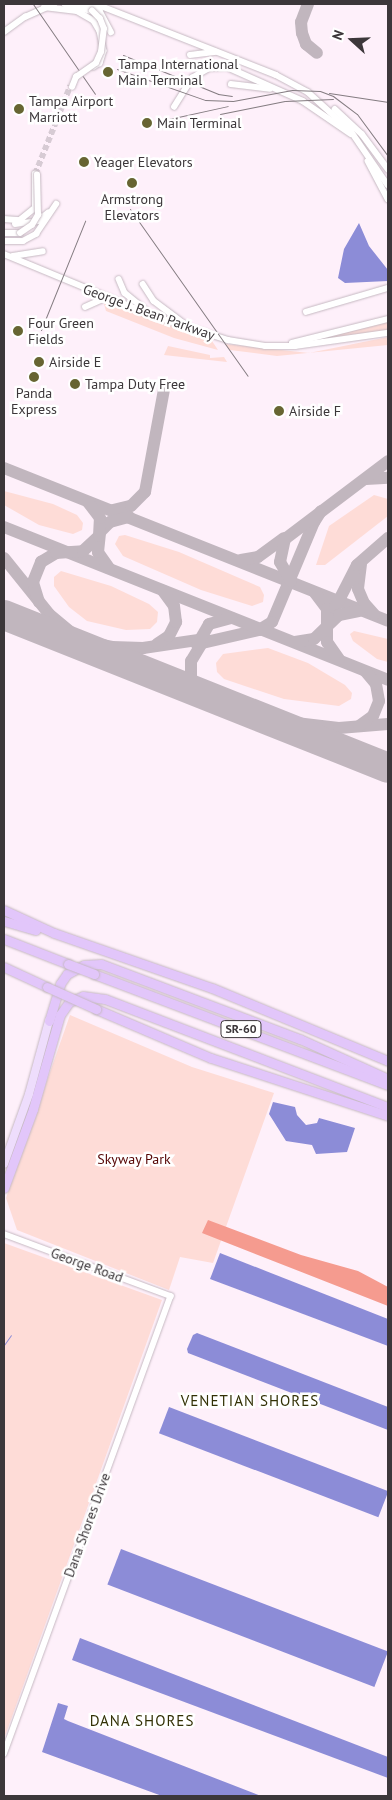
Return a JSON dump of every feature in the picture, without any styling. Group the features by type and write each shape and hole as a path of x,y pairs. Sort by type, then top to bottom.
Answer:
{"highway":[{"path":"4,910 54,933 212,988 386,1060"},
{"path":"4,921 54,933"},
{"name":"SR-60","path":"4,939 388,1085"},
{"path":"49,1021 64,977 76,968 95,963 388,1073"},
{"path":"4,967 211,1058 388,1116"},
{"path":"4,1188 32,1110 60,1015 69,1002 83,996 106,999 388,1107"},
{"path":"300,1039 388,1079"}],"main road":[{"path":"4,1164 29,1094 49,1021"}],"street":[{"path":"4,32 44,7 54,4"},
{"path":"44,7 80,12 94,21 100,31 104,52 100,63 78,73 71,87 76,77 96,63 102,52 104,29 100,19 92,11 65,4"},
{"path":"83,4 100,10 112,32"},
{"path":"96,4 218,51 308,92 351,122 388,169"},
{"path":"190,55 218,51"},
{"path":"174,106 192,78 209,68 236,70 317,109 359,142 388,199"},
{"path":"231,84 282,92"},
{"path":"308,92 338,116 359,142 388,185"},
{"path":"4,221 20,220 35,208 36,175 38,215 32,225 20,232 4,233"},
{"path":"4,221 38,221 48,213 55,203 46,222 30,237 4,242"},
{"path":"6,255 27,256 43,251"},
{"name":"George J. Bean Parkway","path":"6,255 151,315 228,340 278,347 388,333"},
{"path":"119,280 125,292 151,315"},
{"path":"143,284 154,300 190,329"},
{"path":"306,312 388,288"},
{"path":"85,307 107,297"},
{"path":"278,347 388,319"},
{"name":"George Road","path":"4,1234 171,1296"},
{"name":"Dana Shores Drive","path":"4,1754 171,1296"}],"green space":[{"path":"110,301 212,341 218,350 174,338 106,311 104,304"},
{"path":"388,320 388,330 321,339 321,338"},
{"path":"388,337 388,345 311,353"},
{"path":"225,344 308,353 277,356 230,350"},
{"path":"168,346 210,355 210,358 224,357 227,362 164,355"},
{"path":"4,491 53,504 77,515 83,523 82,530 73,534 39,525 4,505"},
{"path":"374,495 388,499 388,516 325,565 316,565 329,526"},
{"path":"125,535 179,552 260,587 264,595 263,602 252,606 201,590 123,556 115,544 119,536"},
{"path":"61,571 111,586 149,604 158,612 157,622 150,629 126,630 87,621 69,607 54,586 54,577"},
{"path":"354,631 388,639 388,662 377,659 353,641 350,634"},
{"path":"268,648 308,663 345,685 352,693 351,699 339,706 284,699 224,679 217,672 216,663 223,654"},
{"name":"Skyway Park","path":"70,1015 192,1067 274,1093 213,1263 180,1257 169,1290 17,1230 6,1198"},
{"path":"4,1243 162,1300 4,1739"}],"shaded area":[{"path":"208,1220 301,1255 358,1271 388,1287 388,1306 202,1233"}],"water":[{"path":"359,223 369,246 388,270 388,281 345,283 338,278 344,249"},
{"path":"273,1102 295,1107 297,1115 306,1125 317,1123 319,1118 355,1128 347,1152 316,1154 312,1145 286,1141 269,1114"},
{"path":"220,1253 388,1319 388,1346 210,1279"},
{"path":"197,1333 388,1407 388,1430 188,1353 187,1349 193,1335"},
{"path":"169,1407 388,1491 378,1517 159,1433"},
{"path":"121,1549 388,1651 374,1687 107,1584"},
{"path":"80,1638 388,1757 388,1778 72,1660"},
{"path":"58,1703 68,1706 64,1719 68,1721 261,1796 162,1796 42,1752"}],"waterway":[{"path":"4,1345 11,1335"}],"taxiway":[{"path":"308,4 301,22 302,33 306,44 317,53"},
{"path":"113,510 131,506 145,492 164,389"},
{"path":"291,581 280,562 285,539 388,461"},
{"path":"4,468 388,621"},
{"path":"366,479 388,478"},
{"path":"39,602 33,582 41,562 56,553 83,551 99,536 100,518 88,502"},
{"path":"321,511 314,522 272,622 259,630 202,643 191,661 191,677 196,688 206,695 279,721 339,728 388,724"},
{"path":"109,568 98,552 100,532 110,522 129,517"},
{"path":"4,527 388,680"},
{"path":"241,560 258,557 284,538"},
{"path":"335,608 357,565 388,538"},
{"path":"4,558 49,614 78,638"},
{"path":"361,564 358,589 364,603 374,614"},
{"path":"157,644 169,636 176,622 174,606 163,591"},
{"path":"315,593 327,609 327,642 339,659"},
{"path":"295,642 314,639 339,615 359,611"},
{"path":"4,614 62,637 112,647 143,648 205,639"},
{"path":"197,645 209,624 231,618"},
{"path":"95,648 115,658"},
{"path":"359,726 373,716 379,701 376,684 366,672"}],"runway":[{"path":"4,615 388,768"}],"tunnel":[{"path":"35,174 70,86"}],"tram line":[{"path":"33,4 95,94"},
{"path":"123,55 218,94 232,96"},
{"path":"117,69 205,100 233,101 292,90 320,91 333,96 357,114 388,156"},
{"path":"329,93 388,102"},
{"path":"220,114 285,101 333,99"},
{"path":"169,119 228,106"},
{"path":"130,209 248,376"},
{"path":"41,330 85,221"}],"place":[{"name":"Tampa International Main Terminal","path":"108,72"},
{"name":"Tampa Airport Marriott","path":"19,109"},
{"name":"Main Terminal","path":"147,123"},
{"name":"Yeager Elevators","path":"84,162"},
{"name":"Armstrong Elevators","path":"132,183"},
{"name":"Four Green Fields","path":"18,331"},
{"name":"Airside E","path":"39,362"},
{"name":"Panda Express","path":"34,377"},
{"name":"Tampa Duty Free","path":"75,384"},
{"name":"Airside F","path":"279,411"}],"district":[{"name":"VENETIAN SHORES","path":"250,1401"},
{"name":"DANA SHORES","path":"142,1721"}]}
